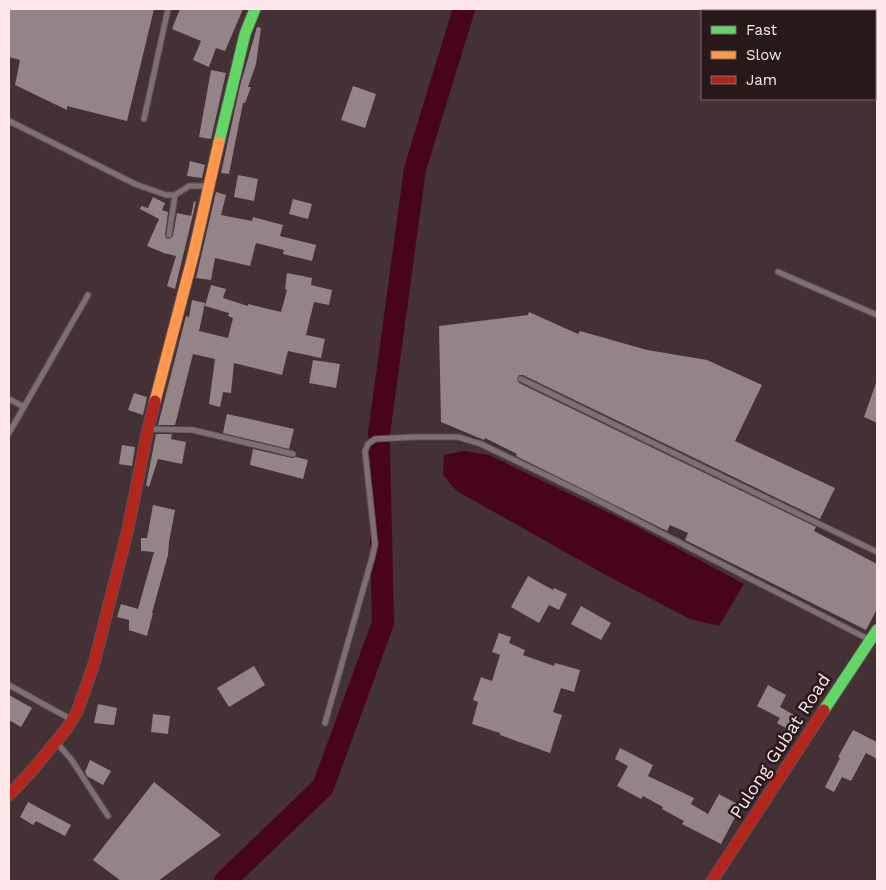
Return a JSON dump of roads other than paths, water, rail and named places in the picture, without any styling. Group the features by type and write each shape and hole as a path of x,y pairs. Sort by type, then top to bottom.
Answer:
{"street":[{"path":"9,795 30,773 72,721 94,664 128,530 148,428 193,256 238,59 255,9"},
{"name":"Pulong Gubat Road","path":"712,881 877,630"}],"lane":[{"path":"144,119 168,9"},
{"path":"9,121 135,184 175,195 189,186 209,186"},
{"path":"169,235 175,195"},
{"path":"778,272 877,315"},
{"path":"9,434 88,295"},
{"path":"522,378 877,552"},
{"path":"9,398 24,407"},
{"path":"148,428 193,430 293,454"},
{"path":"325,723 375,544 365,451 368,444 376,439 458,437 481,444 593,499 870,641"},
{"path":"9,685 72,721"},
{"path":"56,742 71,760 108,816"}],"waterway":[{"path":"379,434 415,169 464,9"},
{"path":"225,881 323,787 383,623 379,446"}]}
